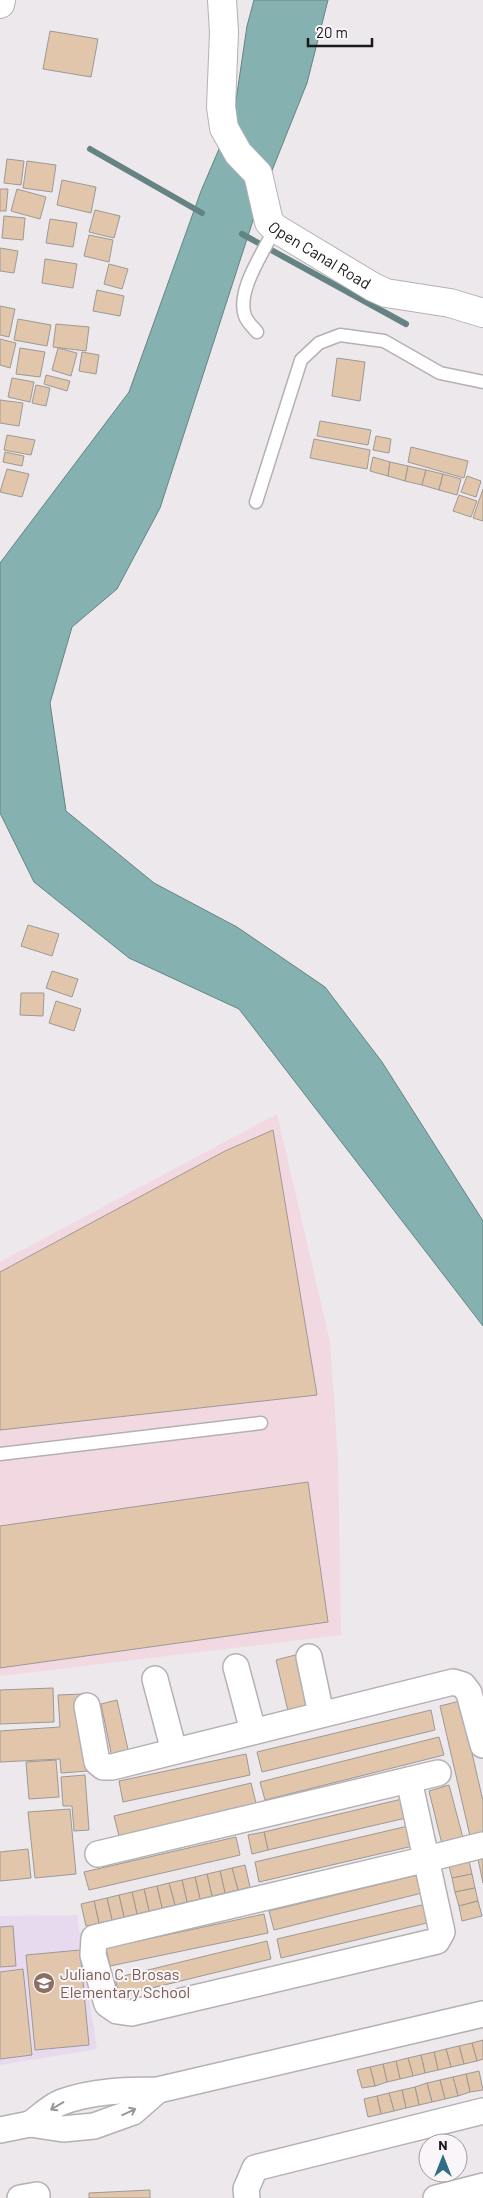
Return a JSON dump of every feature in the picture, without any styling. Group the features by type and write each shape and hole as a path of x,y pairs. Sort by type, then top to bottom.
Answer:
{"street":[{"path":"0,4 1,0"},
{"name":"Open Canal Road","path":"222,0 224,32 221,107 224,128 233,146 259,177 269,222 275,228 386,293 450,303 483,313"},
{"path":"308,1657 321,1714"},
{"path":"236,1667 253,1730"},
{"path":"155,1679 174,1751"},
{"path":"87,1706 97,1762 103,1767 112,1767 253,1730 453,1682 463,1685 469,1692 483,1745"},
{"path":"98,1854 438,1773"},
{"path":"409,1780 428,1859 442,1932 437,1941 131,2013 116,2011 107,2004 93,1955 94,1938 428,1859 483,1845"},
{"path":"0,2130 30,2124 63,2129 94,2126 133,2112 158,2090 483,2014"},
{"path":"247,2198 246,2189 254,2168 483,2111"},
{"path":"436,2198 483,2186"}],"lane":[{"path":"257,332 246,318 242,303 247,286 275,228"},
{"path":"256,502 300,360 319,343 340,335 384,341 440,372 483,382"},
{"path":"0,1454 261,1423"}],"shaded area":[{"path":"277,1114 330,1342 338,1458 341,1635 0,1676 0,1262"},
{"name":"Juliano C. Brosas Elementary School","path":"77,1915 97,2049 0,2065 0,1916"}],"water":[{"path":"254,0 328,0 307,83 257,208 160,508 117,589 72,627 50,703 66,811 154,883 237,927 325,987 382,1062 483,1221 483,1326 239,1009 129,958 34,882 0,813 0,563 129,392 201,191 234,114 247,26"}],"building":[{"path":"50,31 98,39 91,77 43,69"},
{"path":"7,159 24,161 21,185 4,183"},
{"path":"27,161 56,165 52,192 23,188"},
{"path":"62,180 96,187 91,213 57,205"},
{"path":"0,189 8,189 6,211 0,211"},
{"path":"17,189 46,197 40,219 11,211"},
{"path":"95,210 120,216 114,238 89,232"},
{"path":"4,216 25,218 23,240 2,238"},
{"path":"50,219 77,223 73,247 46,243"},
{"path":"89,235 113,240 109,262 84,256"},
{"path":"0,248 18,251 14,273 0,271"},
{"path":"45,259 77,264 73,288 42,283"},
{"path":"109,264 128,269 122,289 104,284"},
{"path":"97,290 124,296 120,316 93,311"},
{"path":"0,306 15,309 9,337 0,335"},
{"path":"18,319 51,325 47,346 14,340"},
{"path":"56,324 89,327 86,351 53,347"},
{"path":"0,339 16,343 10,368 0,365"},
{"path":"20,348 45,352 40,377 16,374"},
{"path":"58,348 77,353 71,376 52,370"},
{"path":"82,352 99,355 96,374 79,371"},
{"path":"337,358 365,362 360,401 332,396"},
{"path":"46,375 70,381 67,391 44,384"},
{"path":"12,378 34,382 30,402 8,397"},
{"path":"36,385 50,388 46,406 32,403"},
{"path":"0,400 23,403 19,426 0,423"},
{"path":"320,421 371,430 368,445 317,436"},
{"path":"7,435 35,440 31,455 4,450"},
{"path":"376,436 391,439 389,453 373,450"},
{"path":"314,439 370,450 367,469 310,458"},
{"path":"411,447 468,461 464,478 408,462"},
{"path":"5,452 24,456 22,466 3,462"},
{"path":"373,457 390,462 388,476 370,471"},
{"path":"390,462 408,466 405,481 388,476"},
{"path":"408,466 426,470 422,485 405,481"},
{"path":"7,469 29,474 22,497 0,492"},
{"path":"426,470 443,474 439,490 422,485"},
{"path":"443,474 461,479 457,495 439,490"},
{"path":"467,476 481,481 476,497 461,492"},
{"path":"483,489 483,521 473,518"},
{"path":"459,495 477,501 471,517 453,511"},
{"path":"28,925 59,934 52,956 21,946"},
{"path":"52,971 78,979 72,997 46,988"},
{"path":"21,993 44,993 43,1016 20,1015"},
{"path":"56,1001 81,1009 74,1031 49,1023"},
{"path":"273,1130 317,1395 0,1430 0,1272 225,1151"},
{"path":"308,1482 328,1622 0,1668 0,1526"},
{"path":"299,1654 312,1710 289,1715 276,1660"},
{"path":"53,1688 54,1722 0,1724 0,1690"},
{"path":"83,1694 88,1771 61,1773 60,1759 0,1762 0,1731 60,1727 58,1695"},
{"path":"117,1700 129,1754 112,1757 101,1704"},
{"path":"460,1701 483,1801 483,1833 470,1836 440,1706"},
{"path":"431,1710 435,1730 262,1772 257,1752"},
{"path":"439,1737 444,1755 265,1800 260,1782"},
{"path":"246,1754 250,1775 123,1802 119,1781"},
{"path":"56,1760 59,1797 29,1799 26,1762"},
{"path":"85,1775 89,1830 74,1831 72,1806 63,1806 61,1777"},
{"path":"251,1783 256,1803 119,1836 114,1816"},
{"path":"449,1785 463,1838 442,1844 429,1791"},
{"path":"402,1799 406,1818 268,1850 264,1832"},
{"path":"70,1809 76,1874 35,1878 28,1812"},
{"path":"408,1826 413,1846 259,1882 255,1862"},
{"path":"264,1832 268,1850 252,1854 248,1835"},
{"path":"236,1837 240,1855 89,1890 84,1872"},
{"path":"28,1849 31,1878 0,1881 0,1852"},
{"path":"483,1858 483,1883 478,1859"},
{"path":"469,1861 472,1874 452,1878 449,1866"},
{"path":"245,1865 250,1887 238,1890 232,1868"},
{"path":"232,1868 238,1890 225,1893 220,1871"},
{"path":"220,1871 225,1893 212,1896 207,1874"},
{"path":"207,1874 212,1896 200,1899 195,1877"},
{"path":"422,1874 426,1892 274,1930 269,1911"},
{"path":"472,1874 475,1888 455,1892 452,1878"},
{"path":"195,1877 200,1899 187,1902 182,1880"},
{"path":"182,1880 187,1902 175,1905 169,1883"},
{"path":"169,1883 175,1905 162,1908 157,1886"},
{"path":"157,1886 162,1908 149,1911 144,1889"},
{"path":"475,1888 478,1901 459,1906 455,1892"},
{"path":"144,1889 149,1911 137,1914 132,1892"},
{"path":"132,1892 137,1914 124,1917 119,1895"},
{"path":"119,1895 124,1917 112,1920 107,1898"},
{"path":"107,1898 112,1920 99,1923 94,1901"},
{"path":"94,1901 99,1923 86,1926 81,1904"},
{"path":"478,1901 482,1916 462,1921 459,1906"},
{"path":"426,1904 431,1922 281,1958 277,1939"},
{"path":"264,1914 268,1933 110,1966 106,1948"},
{"path":"13,1926 16,1966 0,1967 0,1927"},
{"path":"267,1941 271,1959 119,1996 115,1978"},
{"path":"80,1950 89,2045 35,2050 26,1955"},
{"path":"23,1969 32,2055 0,2059 0,1972"},
{"path":"483,2040 483,2059 477,2061 472,2043"},
{"path":"472,2043 477,2061 464,2064 459,2046"},
{"path":"459,2046 464,2064 451,2067 446,2049"},
{"path":"446,2049 451,2067 438,2070 434,2052"},
{"path":"434,2052 438,2070 425,2073 421,2055"},
{"path":"421,2055 425,2073 413,2076 408,2058"},
{"path":"408,2058 413,2076 400,2079 396,2061"},
{"path":"396,2061 400,2079 387,2082 383,2064"},
{"path":"383,2064 387,2082 375,2086 370,2067"},
{"path":"370,2067 375,2086 362,2088 357,2070"},
{"path":"479,2071 483,2090 470,2092 466,2074"},
{"path":"466,2074 470,2092 458,2096 453,2077"},
{"path":"453,2077 458,2096 445,2099 440,2080"},
{"path":"440,2080 445,2099 432,2102 427,2083"},
{"path":"427,2083 432,2102 419,2105 415,2087"},
{"path":"415,2087 419,2105 406,2108 402,2090"},
{"path":"402,2090 406,2108 394,2111 389,2093"},
{"path":"389,2093 394,2111 381,2114 377,2096"},
{"path":"377,2096 381,2114 368,2117 364,2099"},
{"path":"150,2190 150,2198 89,2198 89,2193"}],"waterway":[{"path":"90,149 202,213"},
{"path":"242,234 406,324"}],"place":[{"name":"Juliano C. Brosas Elementary School","path":"44,1983"}]}
